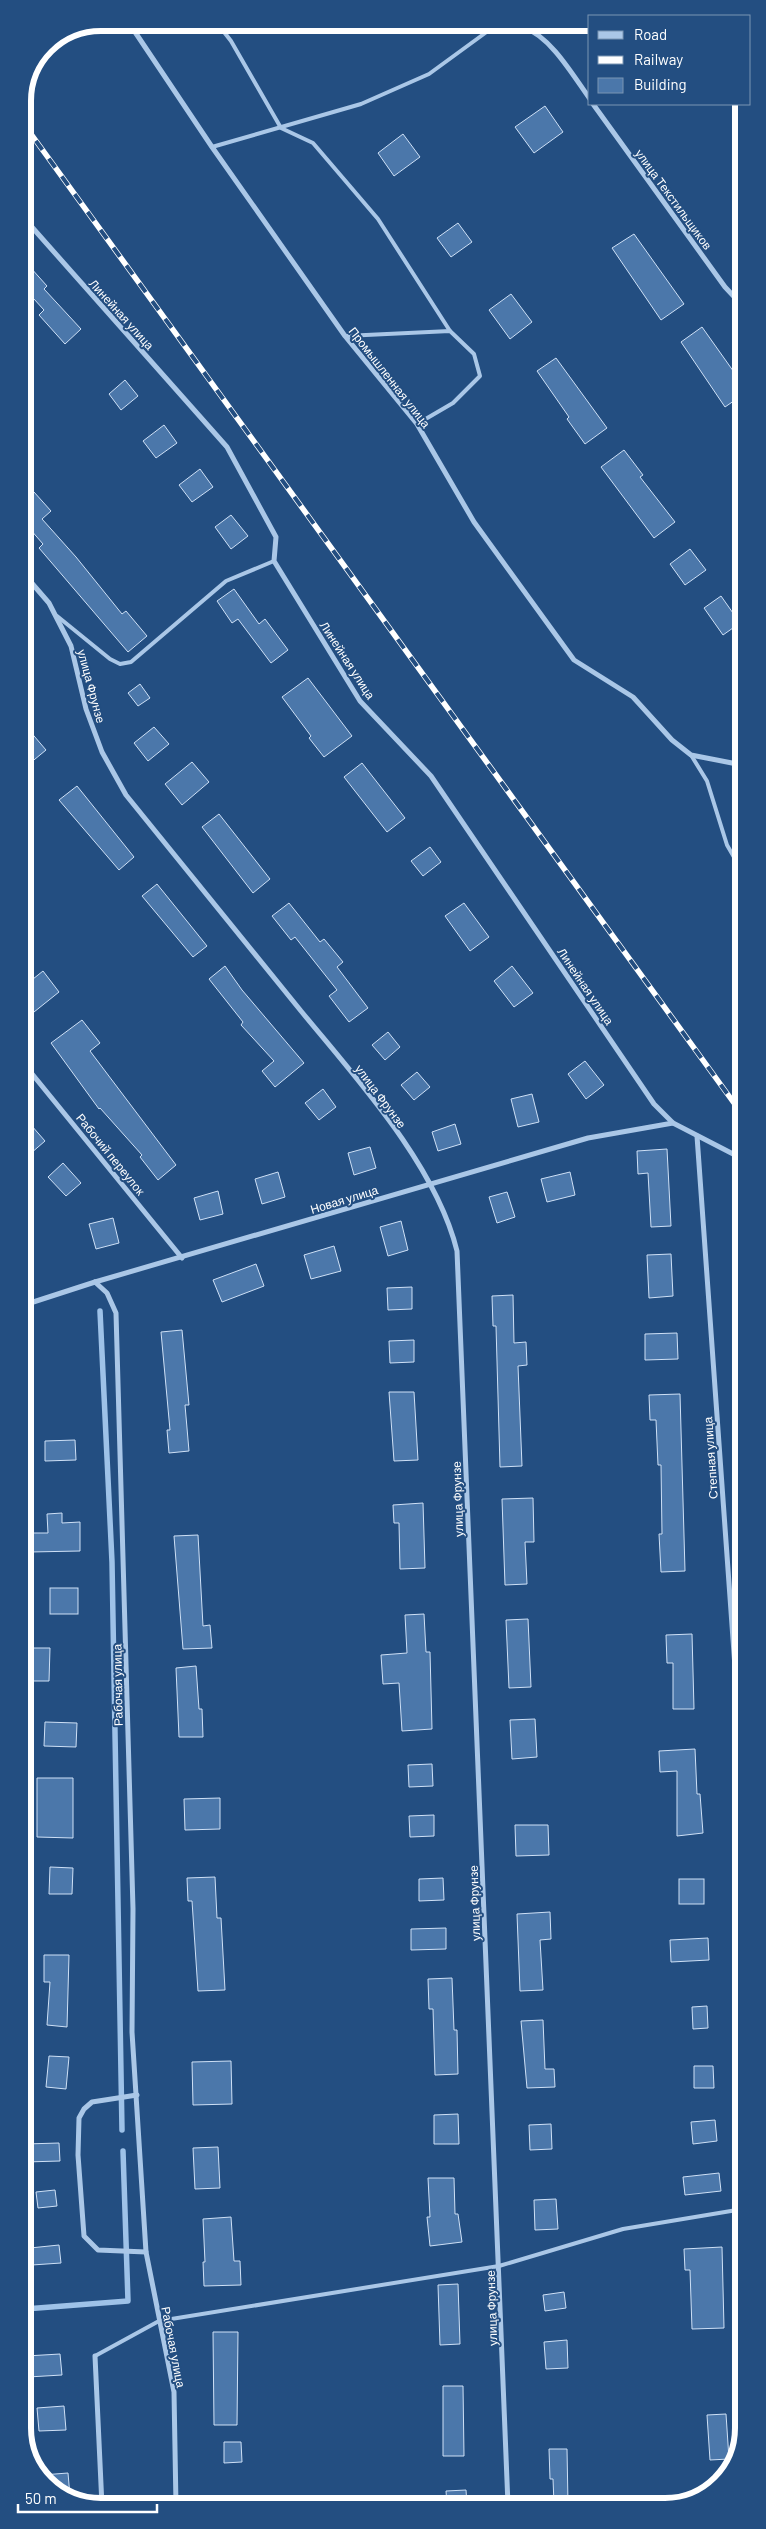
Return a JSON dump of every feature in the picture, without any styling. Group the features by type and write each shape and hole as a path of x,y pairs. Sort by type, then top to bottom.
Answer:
{"street":[{"name":"Промышленная улица","path":"135,31 212,147 345,336 417,424 474,522 574,660 633,697 672,740 690,755 732,763"},
{"path":"529,31 552,47 588,96"},
{"name":"улица Текстильщиков","path":"594,105 725,287 735,298"},
{"name":"Линейная улица","path":"31,226 227,447 276,537 274,561 360,701 431,776 654,1104 673,1123 735,1155"},
{"name":"улица Фрунзе","path":"31,585 56,616 71,646 86,709 102,752 126,796 386,1116 429,1184 451,1225 457,1250 508,2498"},
{"name":"Рабочий переулок","path":"31,1073 182,1258"},
{"name":"Новая улица","path":"31,1303 95,1282 588,1138 673,1123"},
{"name":"Степная улица","path":"696,1136 735,1670"},
{"name":"Рабочая улица","path":"95,1282 107,1293 116,1313 133,1909 132,2032 146,2252 174,2392 176,2498"},
{"path":"137,2095 107,2098 92,2102 84,2109 79,2118 78,2155 84,2236 98,2250 146,2252"},
{"path":"95,2356 102,2498"}],"lane":[{"path":"224,31 280,128 313,143 378,219 450,331 474,354 480,376 453,403 417,424"},
{"path":"212,147 361,104 429,74 488,31"},
{"path":"345,336 450,331"},
{"path":"56,616 110,659 120,664 131,662 226,581 274,561"},
{"path":"690,755 707,781 727,845 735,859"},
{"path":"95,2356 159,2321 499,2266 623,2229 735,2210"}],"building":[{"path":"545,106 563,132 534,153 515,127"},
{"path":"403,134 420,157 394,176 378,153"},
{"path":"458,223 472,242 451,257 437,238"},
{"path":"634,234 684,304 661,320 612,248"},
{"path":"31,268 47,286 44,289 81,329 65,344 39,315 44,310 31,296"},
{"path":"511,294 532,322 510,339 489,310"},
{"path":"702,327 735,374 735,400 725,407 681,342"},
{"path":"556,358 607,428 585,444 537,371"},
{"path":"125,380 138,396 121,410 109,394"},
{"path":"164,425 177,443 156,458 143,441"},
{"path":"624,450 643,475 640,477 675,522 654,538 601,467"},
{"path":"200,469 213,487 192,502 179,485"},
{"path":"34,492 51,511 42,519 76,557 122,614 126,611 147,636 128,652 39,548 43,544 31,530 31,495"},
{"path":"231,515 248,536 231,549 215,527"},
{"path":"690,549 706,570 685,585 670,564"},
{"path":"234,589 259,624 265,619 288,650 271,663 238,619 232,623 217,601"},
{"path":"721,596 735,616 735,627 723,635 704,608"},
{"path":"308,678 352,736 324,757 282,697"},
{"path":"140,684 150,698 138,706 128,693"},
{"path":"154,727 169,744 148,761 134,743"},
{"path":"31,732 46,750 31,762"},
{"path":"192,762 209,782 182,805 165,784"},
{"path":"362,763 405,818 387,832 344,777"},
{"path":"77,786 134,857 119,870 59,800"},
{"path":"219,814 270,879 253,893 202,827"},
{"path":"430,847 441,862 423,876 411,861"},
{"path":"157,884 207,946 193,957 142,896"},
{"path":"289,903 320,942 324,939 343,962 337,967 368,1008 349,1022 329,996 337,990 295,937 291,940 272,916"},
{"path":"464,903 489,937 470,951 445,916"},
{"path":"225,966 242,990 304,1063 275,1087 262,1071 274,1061 241,1025 243,1022 209,979"},
{"path":"512,966 533,993 514,1007 494,981"},
{"path":"43,971 59,992 31,1014 31,981"},
{"path":"82,1020 100,1043 90,1051 176,1165 158,1180 140,1157 142,1155 99,1109 51,1043"},
{"path":"388,1032 400,1047 385,1060 372,1045"},
{"path":"585,1061 604,1085 586,1099 568,1074"},
{"path":"417,1072 430,1087 414,1100 401,1085"},
{"path":"323,1089 336,1107 319,1120 305,1103"},
{"path":"532,1094 539,1122 518,1127 511,1099"},
{"path":"455,1124 461,1144 438,1151 432,1132"},
{"path":"31,1125 45,1141 31,1153"},
{"path":"370,1147 376,1168 354,1175 348,1153"},
{"path":"667,1149 671,1226 651,1227 648,1173 638,1174 637,1151"},
{"path":"63,1163 81,1183 66,1196 48,1177"},
{"path":"278,1172 285,1197 262,1204 255,1179"},
{"path":"570,1172 575,1195 547,1202 541,1179"},
{"path":"218,1191 223,1214 200,1220 194,1198"},
{"path":"507,1192 515,1217 497,1223 489,1197"},
{"path":"113,1218 119,1243 96,1249 89,1224"},
{"path":"401,1221 408,1250 388,1256 380,1227"},
{"path":"334,1246 341,1271 311,1279 304,1255"},
{"path":"671,1254 673,1296 649,1298 647,1255"},
{"path":"256,1264 264,1286 222,1302 213,1280"},
{"path":"412,1287 412,1309 388,1310 387,1288"},
{"path":"513,1295 514,1343 526,1342 527,1365 518,1366 522,1466 500,1467 496,1326 493,1326 492,1296"},
{"path":"182,1330 189,1405 185,1405 189,1451 169,1453 167,1430 170,1430 161,1332"},
{"path":"677,1333 678,1359 645,1360 645,1334"},
{"path":"414,1340 414,1362 390,1363 389,1341"},
{"path":"389,1392 414,1392 418,1460 394,1461"},
{"path":"680,1394 685,1571 661,1572 659,1534 662,1534 661,1465 658,1465 656,1420 650,1420 649,1395"},
{"path":"75,1440 76,1460 45,1461 45,1441"},
{"path":"533,1498 534,1542 525,1542 527,1584 505,1585 502,1499"},
{"path":"423,1503 425,1568 400,1569 399,1523 394,1523 393,1505"},
{"path":"62,1513 62,1523 80,1522 80,1551 31,1552 31,1533 48,1533 47,1514"},
{"path":"198,1535 203,1626 210,1625 212,1648 183,1649 174,1536"},
{"path":"50,1588 78,1588 78,1614 50,1614"},
{"path":"424,1614 426,1652 430,1652 432,1729 402,1731 399,1683 383,1684 381,1655 407,1653 405,1615"},
{"path":"528,1619 531,1687 509,1688 506,1620"},
{"path":"692,1634 694,1709 673,1709 673,1663 667,1663 666,1635"},
{"path":"31,1648 50,1648 49,1681 31,1681"},
{"path":"196,1666 199,1709 202,1709 203,1737 179,1737 176,1668"},
{"path":"535,1719 537,1757 512,1759 510,1720"},
{"path":"45,1722 77,1723 76,1747 44,1746"},
{"path":"695,1749 697,1794 700,1794 703,1833 677,1836 677,1771 660,1772 659,1751"},
{"path":"432,1764 433,1786 409,1787 408,1765"},
{"path":"37,1778 73,1778 73,1838 37,1837"},
{"path":"220,1798 220,1829 185,1830 184,1799"},
{"path":"434,1815 434,1836 410,1837 409,1816"},
{"path":"515,1825 548,1825 549,1855 516,1856"},
{"path":"50,1867 73,1868 72,1894 49,1894"},
{"path":"215,1877 217,1918 221,1918 225,1990 198,1991 192,1901 188,1901 187,1878"},
{"path":"443,1878 444,1900 419,1901 419,1879"},
{"path":"679,1879 704,1879 704,1904 679,1904"},
{"path":"550,1912 551,1939 540,1940 543,1990 520,1991 517,1914"},
{"path":"446,1928 446,1949 411,1950 411,1929"},
{"path":"708,1938 709,1960 671,1962 670,1940"},
{"path":"44,1955 69,1955 67,2027 47,2025 50,1982 44,1982"},
{"path":"452,1978 454,2030 457,2030 458,2074 435,2075 433,2009 429,2009 428,1979"},
{"path":"707,2006 708,2028 693,2029 692,2007"},
{"path":"543,2020 545,2069 554,2069 555,2087 527,2088 521,2021"},
{"path":"49,2056 69,2057 66,2089 46,2087"},
{"path":"231,2061 232,2104 193,2105 192,2062"},
{"path":"694,2066 713,2066 714,2088 694,2088"},
{"path":"458,2114 459,2144 434,2144 434,2115"},
{"path":"715,2120 717,2141 693,2144 691,2122"},
{"path":"551,2124 552,2149 530,2150 529,2125"},
{"path":"59,2143 60,2161 31,2162 31,2144"},
{"path":"218,2147 220,2188 195,2189 193,2148"},
{"path":"719,2173 721,2191 685,2195 683,2177"},
{"path":"428,2178 454,2178 455,2214 458,2214 462,2242 430,2246 427,2217 430,2217"},
{"path":"55,2190 57,2206 38,2208 36,2192"},
{"path":"556,2199 558,2229 535,2230 534,2200"},
{"path":"231,2217 234,2261 240,2261 241,2285 204,2286 203,2219"},
{"path":"59,2245 61,2263 32,2265 31,2248"},
{"path":"722,2247 724,2328 692,2329 690,2270 685,2270 684,2249"},
{"path":"458,2284 460,2344 440,2345 438,2285"},
{"path":"564,2292 566,2308 545,2311 543,2295"},
{"path":"213,2332 238,2332 237,2425 214,2425"},
{"path":"567,2340 568,2368 546,2369 544,2342"},
{"path":"60,2354 62,2375 31,2377 31,2356"},
{"path":"443,2386 463,2386 464,2456 443,2456"},
{"path":"64,2406 66,2430 39,2431 37,2408"},
{"path":"726,2414 729,2455 727,2459 710,2460 707,2415"},
{"path":"224,2442 241,2442 242,2462 224,2463"},
{"path":"549,2449 567,2449 568,2498 554,2498 553,2479 550,2479"},
{"path":"68,2473 69,2489 63,2486 49,2474"},
{"path":"466,2490 467,2498 446,2498 446,2491"}],"waterway":[{"path":"100,1311 112,1562 122,2130"},
{"path":"31,2309 128,2301 123,2151"}],"railway":[{"path":"31,134 735,1104"}]}
